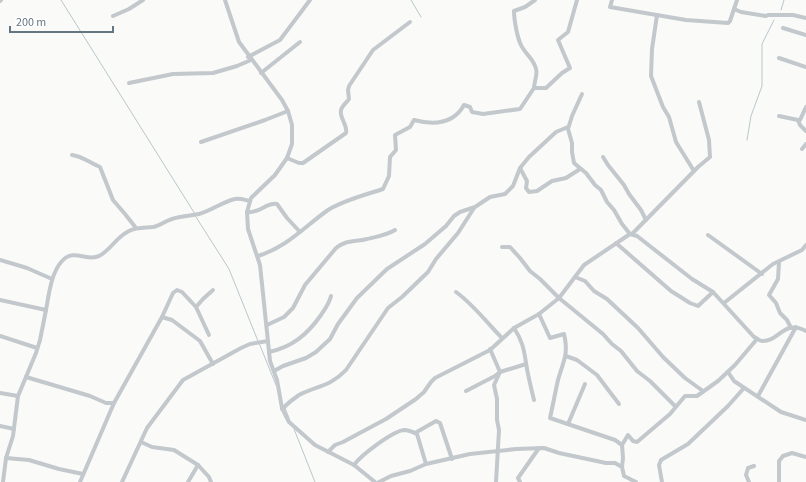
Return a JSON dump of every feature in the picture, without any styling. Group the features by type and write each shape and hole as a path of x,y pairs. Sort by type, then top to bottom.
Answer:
{"street":[{"path":"112,16 129,9 143,0"},
{"path":"225,0 238,42 282,100 288,111 292,125 292,144 288,158 275,175 256,192 250,201 247,212 248,229 260,265 270,361 277,380 282,409 289,422 315,445 354,465 375,482"},
{"path":"129,83 173,74 213,72 237,66 280,40 310,0"},
{"path":"258,256 268,253 289,241 329,210 349,200 383,189 389,176 390,157 396,150 395,135 410,127 414,120 426,123 444,122 460,113 464,105 470,107 472,112 483,114 520,109 534,88 534,80 537,72 534,63 521,45 514,17 514,11 525,7 535,0"},
{"path":"534,88 546,88 562,73 570,68 558,40 568,32 577,0"},
{"path":"612,0 610,7 704,22 728,23 737,0"},
{"path":"734,9 759,15 793,15 806,18"},
{"path":"657,15 652,49 651,76 663,107 669,117 676,142 683,156 694,171"},
{"path":"288,158 299,163 304,163 346,133 347,128 341,113 342,108 349,99 349,86 373,50 410,22"},
{"path":"783,28 806,35"},
{"path":"261,73 300,42"},
{"path":"779,58 806,68"},
{"path":"582,94 568,127 572,142 574,163 586,173 601,190 607,202 631,234 637,236 713,292 742,325 757,339 765,341 793,327"},
{"path":"328,452 335,445 386,419 416,399 424,392 435,378 490,349 514,328 539,314 559,298 584,265 631,234 646,220 694,171 710,157 710,140 698,102"},
{"path":"798,120 800,120 806,107"},
{"path":"200,142 288,111"},
{"path":"780,116 798,120"},
{"path":"798,120 800,125 806,131"},
{"path":"274,371 282,366 306,358 316,352 330,339 338,324 357,298 386,269 425,244 460,212 474,207 490,198 505,194 513,186 520,168 529,157 556,132 568,127"},
{"path":"802,149 806,144"},
{"path":"72,155 78,156 100,167 112,200 136,228"},
{"path":"603,158 624,185 646,220"},
{"path":"520,168 527,181 526,188 529,192 537,190 552,181 566,178 580,169"},
{"path":"3,482 6,458 14,429 18,396 37,348 52,279 62,261 73,255 96,258 101,256 117,239 136,228 161,225 170,219 199,214 236,199 250,201"},
{"path":"247,212 253,213 270,204 277,204 300,232"},
{"path":"282,409 289,402 300,395 330,383 340,377 388,308 428,272 436,259 458,233 474,207"},
{"path":"267,325 284,317 293,308 305,285 340,244 344,242 366,239 395,230"},
{"path":"708,235 762,274"},
{"path":"616,243 671,291 690,303 698,306 713,292"},
{"path":"724,303 773,264 802,250 806,245"},
{"path":"502,247 510,247 530,271 559,298 603,334 621,351 637,371 650,381 675,406"},
{"path":"0,260 27,268 52,279"},
{"path":"779,262 778,279 769,295 776,303 780,313 793,327 806,331"},
{"path":"576,277 585,281 594,291 607,299 638,328 663,358 685,378 703,391"},
{"path":"80,482 114,403 162,317 173,293 177,290 182,292 196,307 209,335"},
{"path":"196,307 202,299 213,290"},
{"path":"456,292 465,298 502,338"},
{"path":"269,352 282,349 308,332 327,306 331,296"},
{"path":"0,300 46,310"},
{"path":"539,314 550,338 564,334 566,344 566,356 558,380 550,418 615,440 622,446"},
{"path":"162,317 172,320 200,341 213,364"},
{"path":"758,396 793,327"},
{"path":"514,328 519,336 526,355 526,364 534,400"},
{"path":"0,336 37,348"},
{"path":"636,482 624,476 622,467 622,446 628,435 633,441 637,442 670,414 675,406 685,396 697,396 718,381 728,372 757,339"},
{"path":"122,482 147,428 183,380 250,344 268,341"},
{"path":"490,349 500,372 494,385 497,399 497,420 500,430 496,482"},
{"path":"566,356 577,360 597,374 619,404"},
{"path":"466,391 500,372 526,364"},
{"path":"728,372 734,381 781,412 806,420"},
{"path":"26,377 90,396 106,403 114,403"},
{"path":"568,424 585,384"},
{"path":"662,482 659,465 661,460 688,444 728,406 744,388"},
{"path":"0,393 18,396"},
{"path":"415,433 436,421 440,423 452,459"},
{"path":"0,426 14,429"},
{"path":"354,465 371,450 397,433 405,430 417,434 426,464"},
{"path":"141,442 152,446 174,450 198,465 209,477 211,482"},
{"path":"520,482 518,478 539,448"},
{"path":"379,482 391,476 410,471 426,464 470,454 498,450 547,449 560,453 616,463 622,467"},
{"path":"779,482 779,462 783,456 792,453 806,457"},
{"path":"6,458 29,460 83,474"},
{"path":"188,482 198,465"},
{"path":"749,482 746,475 748,468 754,466"}],"waterway":[{"path":"61,0 195,214"},
{"path":"411,0 421,17"},
{"path":"781,10 784,0"},
{"path":"747,140 751,116 762,86 762,44 774,20"},
{"path":"196,217 229,269 258,341"},
{"path":"259,343 276,385"},
{"path":"285,408 289,418"},
{"path":"294,429 315,482"}]}
